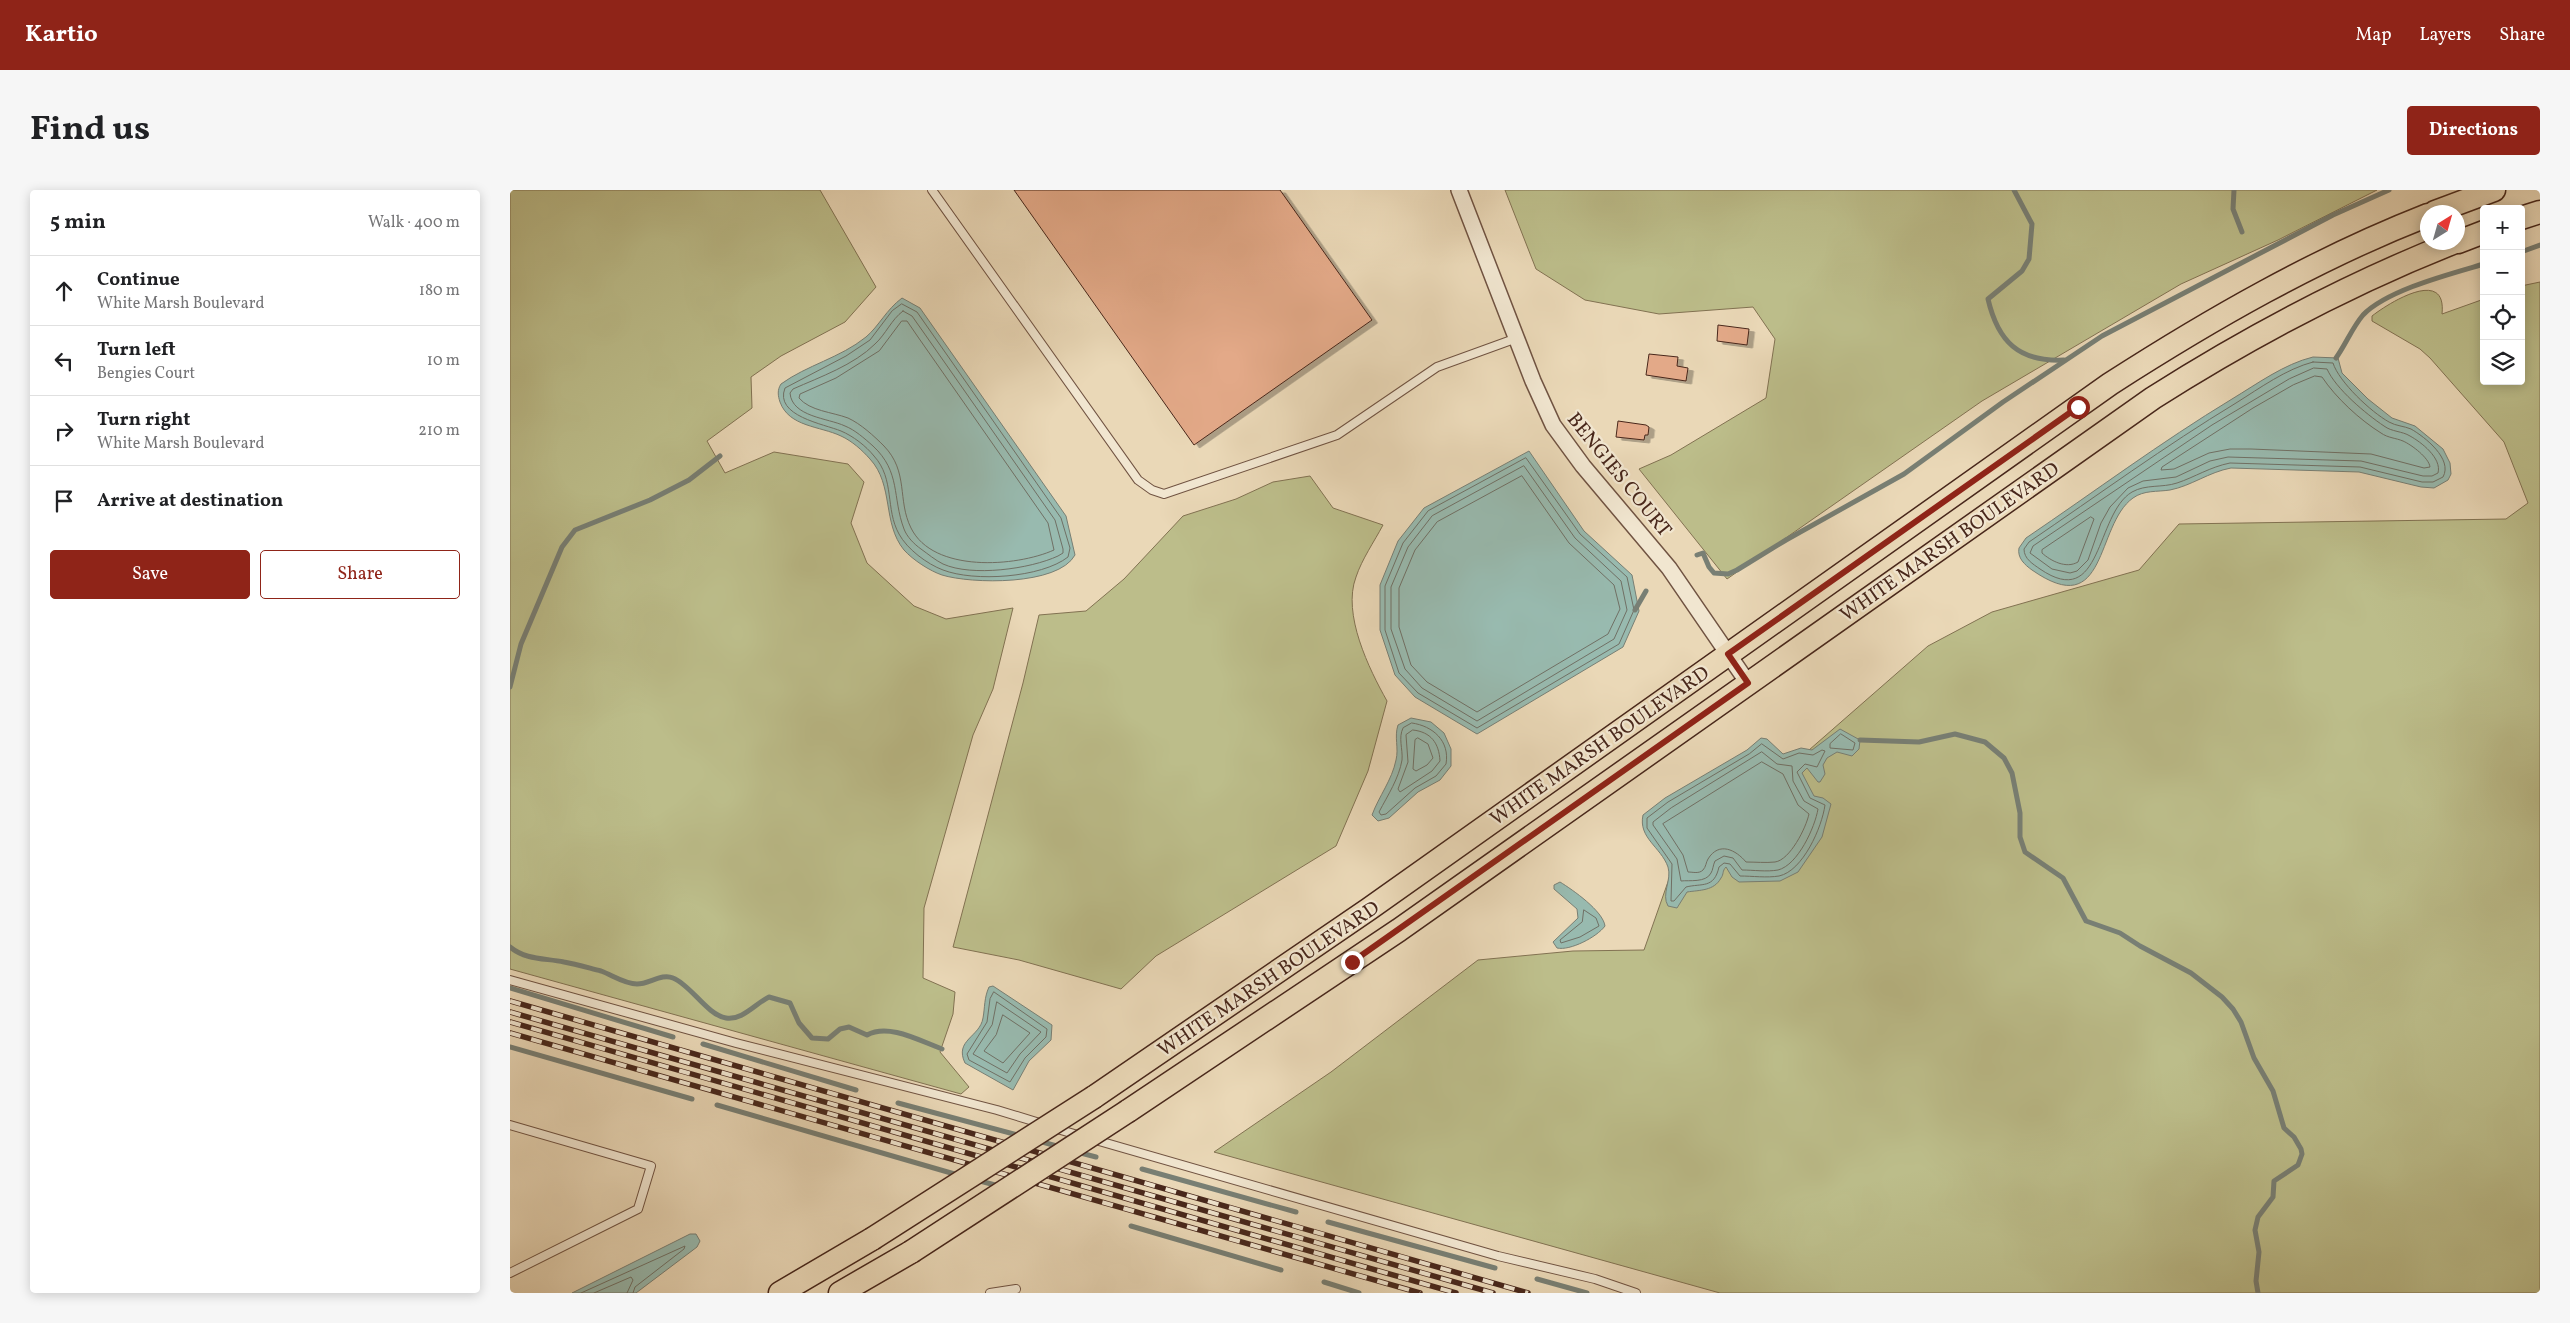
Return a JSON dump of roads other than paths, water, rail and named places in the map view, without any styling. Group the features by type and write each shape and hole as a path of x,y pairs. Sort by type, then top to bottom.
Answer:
{"main road":[{"path":"2454,205 2494,190"},
{"path":"2525,217 2540,212"},
{"name":"WHITE MARSH BOULEVARD","path":"780,1293 872,1239 1094,1097 1370,909 1728,654 2144,362 2221,316 2310,269 2420,220"},
{"name":"WHITE MARSH BOULEVARD","path":"2465,239 2480,233"},
{"name":"WHITE MARSH BOULEVARD","path":"840,1293 911,1252 1128,1111 1399,930 2106,430 2201,368 2299,313 2357,284 2437,250"}],"street":[{"name":"BENGIES COURT","path":"1459,190 1543,404 1566,444 1669,568 1748,683"}],"lane":[{"path":"932,190 1138,480 1152,490 1164,494 1337,435 1437,367 1516,338"},
{"path":"510,980 736,1043 997,1110 1170,1163 1498,1256 1596,1279 1636,1293"},
{"path":"510,1125 651,1166 638,1209 510,1273"},
{"path":"990,1293 1016,1289"}],"water":[{"path":"902,298 920,308 1066,516 1075,555 1066,565 1033,577 992,581 955,578 942,575 927,568 908,554 897,539 882,480 870,459 857,446 845,438 806,425 790,416 784,410 778,395 781,384 791,377 845,351 866,337"},
{"path":"2313,357 2338,358 2342,373 2368,399 2392,418 2415,426 2443,449 2450,463 2451,474 2448,480 2434,488 2421,487 2359,472 2231,468 2178,488 2137,495 2121,511 2097,564 2087,578 2074,585 2057,583 2032,570 2022,561 2019,555 2019,548 2026,538 2206,415 2281,369"},
{"path":"1529,451 1584,531 1632,575 1639,611 1623,647 1477,734 1415,697 1395,675 1380,630 1380,585 1398,541 1424,508"},
{"path":"1411,718 1431,722 1444,733 1451,749 1451,766 1440,780 1418,792 1389,818 1378,821 1372,815 1394,767 1397,756 1396,734 1398,725"},
{"path":"1840,729 1860,740 1859,749 1852,756 1837,752 1827,758 1823,765 1825,774 1820,782 1807,768 1802,773 1814,796 1823,798 1831,804 1822,837 1798,872 1780,881 1739,882 1732,877 1726,867 1722,877 1711,888 1687,892 1677,908 1668,906 1666,892 1669,877 1668,867 1644,830 1642,823 1643,815 1665,798 1747,750 1761,738 1767,739 1783,754 1801,748 1812,750"},
{"path":"1560,882 1579,895 1593,908 1603,920 1605,926 1583,942 1569,947 1557,948 1553,942 1578,918 1577,909 1554,889 1554,885"},
{"path":"993,986 1052,1025 1051,1040 1029,1061 1013,1090 965,1063 962,1055 965,1044 981,1024 987,991 989,987"},
{"path":"690,1234 696,1234 700,1241 697,1247 636,1293 572,1293"}],"waterway":[{"path":"2014,190 2032,224 2029,259 2022,271 1988,299 1992,314 2005,338 2023,353 2048,360 2064,360"},
{"path":"2234,190 2233,209 2242,232"},
{"path":"1697,555 1703,553 1714,573 1728,574 1737,570 1786,540 1904,474 2003,402 2102,336 2333,215 2389,190"},
{"path":"2525,251 2540,245"},
{"path":"2336,358 2359,320 2374,306 2387,298 2420,284 2480,265"},
{"path":"510,687 521,644 562,547 575,530 650,500 689,480 720,456"},
{"path":"1635,610 1646,591"},
{"path":"1860,740 1919,742 1955,734 1985,742 2004,758 2012,773 2020,813 2020,837 2025,852 2063,878 2086,921 2120,933 2140,946 2191,973 2222,997 2233,1009 2241,1022 2254,1058 2273,1091 2284,1128 2294,1137 2302,1154 2298,1165 2274,1181 2273,1197 2258,1217 2255,1230 2259,1252 2256,1281 2258,1293"},
{"path":"510,947 522,954 536,958 564,962 601,971 632,984 642,984 664,977 673,978 686,987 712,1011 726,1018 738,1017 769,997 790,1003 799,1023 812,1038 828,1039 840,1029 849,1027 867,1035 885,1031 904,1034 942,1049"},
{"path":"510,988 673,1037"},
{"path":"703,1044 856,1090"},
{"path":"510,1047 692,1099"},
{"path":"898,1103 1021,1136"},
{"path":"717,1105 958,1175"},
{"path":"1039,1141 1060,1147"},
{"path":"1077,1152 1096,1157"},
{"path":"1142,1169 1296,1212"},
{"path":"976,1180 999,1186"},
{"path":"1328,1222 1495,1268"},
{"path":"1131,1226 1281,1270"},
{"path":"1537,1279 1587,1293"},
{"path":"1324,1282 1359,1293"}],"railway":[{"path":"510,1001 1528,1293"},
{"path":"510,1012 1493,1293"},
{"path":"510,1022 1456,1293"},
{"path":"510,1033 1420,1293"}]}
